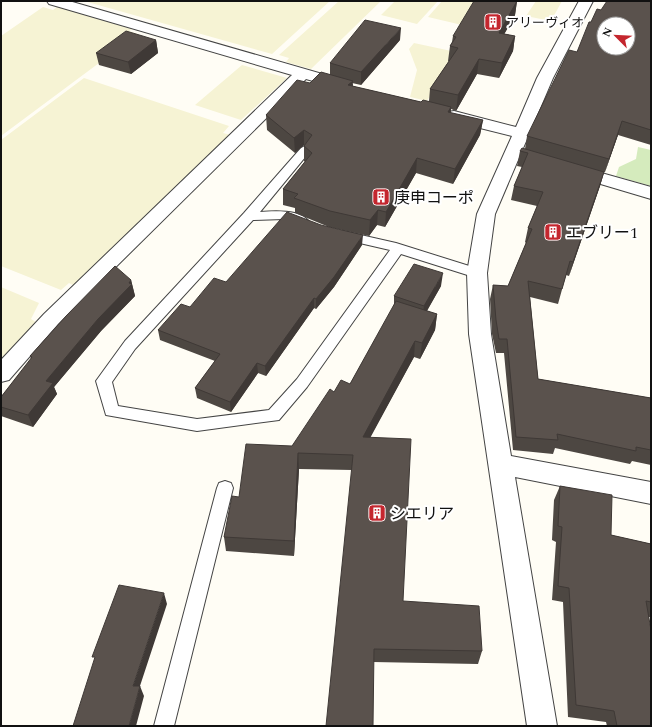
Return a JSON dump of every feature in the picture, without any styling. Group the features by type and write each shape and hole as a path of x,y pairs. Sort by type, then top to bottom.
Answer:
{"street":[{"path":"54,1 361,90"},
{"path":"542,726 502,464 480,334 477,273 486,214 519,155 521,133 558,51 586,1"},
{"path":"1,374 51,319 303,73"},
{"path":"443,113 521,133"},
{"path":"556,165 651,193"},
{"path":"502,464 651,493"}],"lane":[{"path":"305,150 249,216 130,345 104,381 112,411 198,425 273,416 302,383 398,248"},
{"path":"249,216 285,215 312,226"},
{"path":"333,232 398,248 477,273"},
{"path":"164,726 225,488"}],"shaded area":[{"path":"84,1 330,1 272,54"},
{"path":"339,1 381,1 311,69 286,62 289,58 279,55"},
{"path":"395,1 438,1 417,24 381,15"},
{"path":"442,1 477,1 462,25 428,17"},
{"path":"536,1 562,1 551,21 526,16"},
{"path":"43,7 53,10 57,7 132,29 129,31 138,34 1,136 1,36"},
{"path":"414,43 456,52 427,101 410,97 417,70 409,49"},
{"path":"242,65 287,78 241,120 195,105"},
{"path":"84,78 229,126 223,133 231,135 75,286 69,283 61,290 1,266 1,140"},
{"path":"1,287 39,303 31,319 39,324 1,361"}],"green space":[{"path":"638,147 651,150 651,186 616,176 619,167 636,159"}],"building":[{"path":"474,1 517,1 499,33 515,36 502,63 479,59 458,95 430,89 458,48 450,46 456,37 453,36"},
{"path":"607,1 651,1 651,130 622,121 609,159 527,136 569,50 577,52 589,22 591,22 597,9 601,10"},
{"path":"365,20 401,28 361,72 330,63"},
{"path":"126,31 156,40 128,62 96,53"},
{"path":"321,72 353,81 348,85 421,102 423,100 451,107 448,112 483,120 455,169 417,158 386,212 378,210 370,220 330,211 294,198 298,194 283,189 312,153 304,146 312,135 304,130 294,138 266,115 297,80 310,83"},
{"path":"522,148 604,172 573,262 570,261 562,289 528,281 538,379 651,398 651,450 636,447 636,451 557,434 558,440 516,437 507,339 499,339 493,285 508,286 532,229 528,228 543,192 514,186 528,153 520,151"},
{"path":"287,212 321,225 363,235 334,277 316,299 314,298 265,366 257,363 230,402 195,388 220,354 158,330 181,304 190,307 214,278 226,282"},
{"path":"414,264 443,273 424,306 394,296"},
{"path":"115,266 131,280 129,283 132,284 98,319 46,381 53,383 28,415 1,407 1,397 32,357 30,356 66,316"},
{"path":"396,301 437,314 422,343 415,341 363,437 411,439 403,601 479,606 482,651 374,649 373,726 326,726 353,455 298,453 294,541 224,537 232,496 239,497 246,444 292,446 330,389 334,392 341,380 350,384"},
{"path":"560,486 612,495 611,535 651,544 651,602 646,601 651,630 651,726 617,726 614,711 576,705 569,588 558,586 562,527 558,526"},
{"path":"119,585 164,593 133,686 140,686 129,726 73,726 95,657 92,657"}],"place":[{"name":"アリーヴィオ","path":"493,22"},
{"name":"庚申コーポ","path":"381,197"},
{"name":"エブリー1","path":"553,232"},
{"name":"シエリア","path":"377,513"}]}
